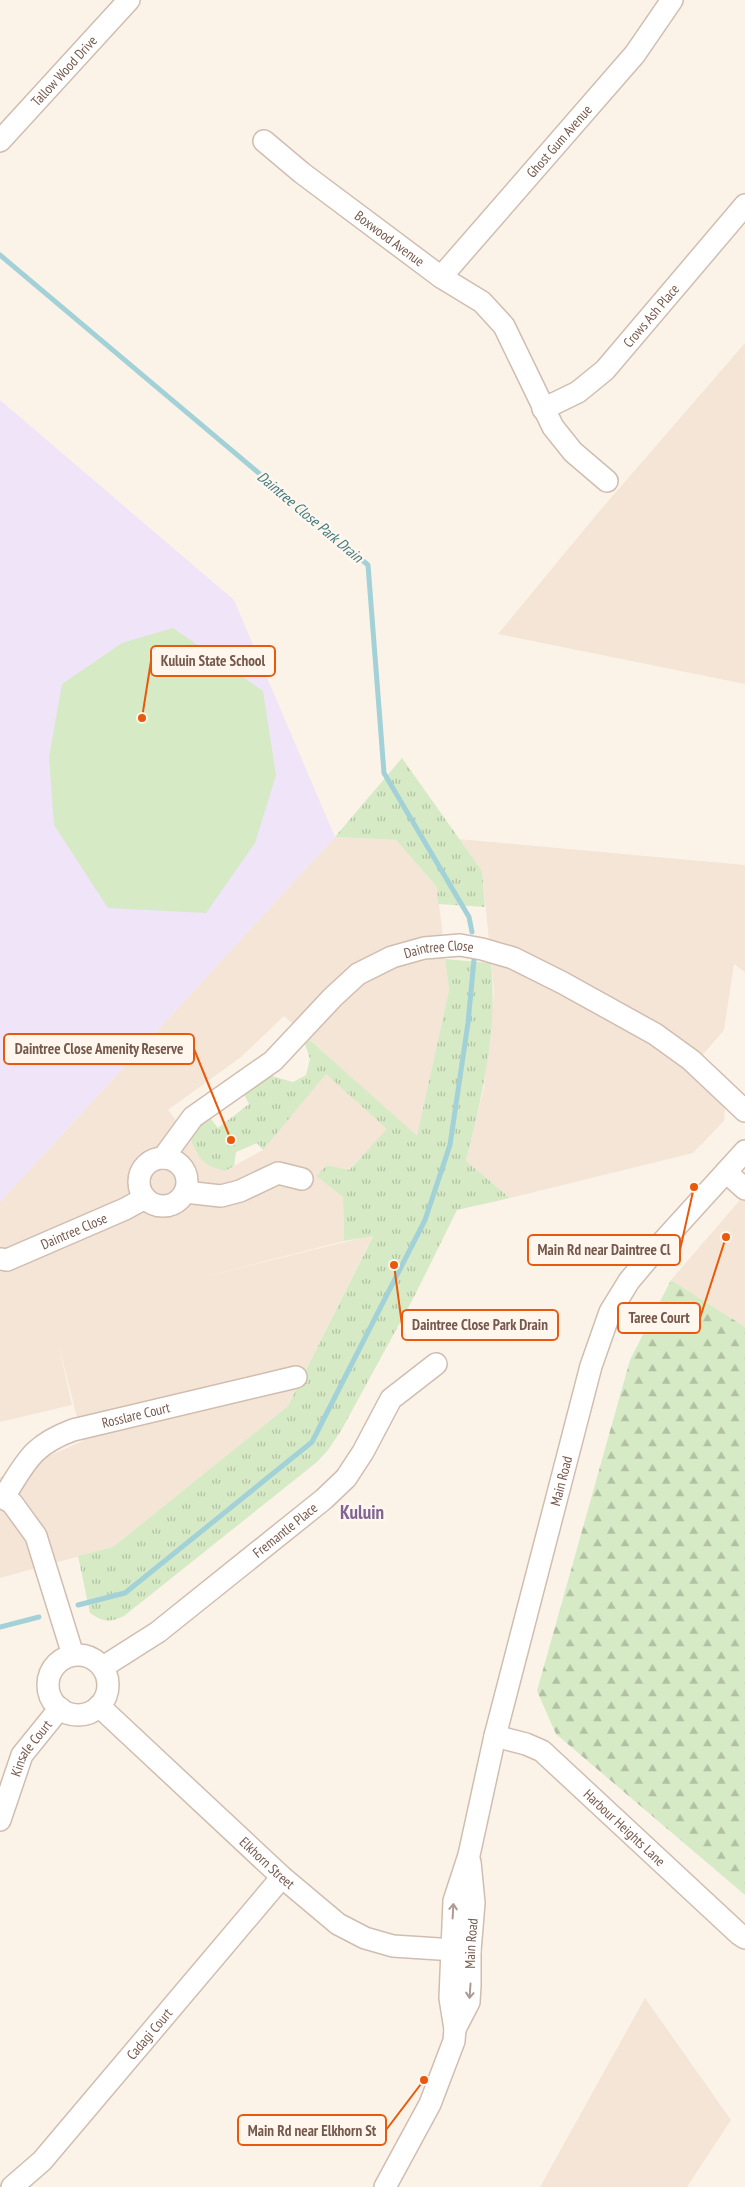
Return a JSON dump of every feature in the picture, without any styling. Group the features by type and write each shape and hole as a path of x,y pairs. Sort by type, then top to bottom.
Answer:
{"street":[{"name":"Tallow Wood Drive","path":"0,141 129,0"},
{"name":"Ghost Gum Avenue","path":"442,278 635,54 672,0"},
{"name":"Boxwood Avenue","path":"264,141 302,173 442,278 482,302 504,326 543,409"},
{"name":"Crows Ash Place","path":"543,409 578,392 605,370 745,205"},
{"path":"543,409 562,441 607,481"},
{"name":"Daintree Close","path":"163,1158 193,1117 273,1061 333,996 358,974 392,957 424,948 460,945 513,958 563,983 655,1034 691,1060 745,1111"},
{"name":"Main Road","path":"385,2187 430,2104 454,2041 455,2029 469,2002 460,1951 474,1903 469,1855 496,1736 590,1366 610,1312 630,1281 656,1249 745,1151"},
{"path":"163,1158 171,1159 183,1169 186,1176 185,1192 181,1198 166,1206 151,1203 145,1198 139,1184 143,1169 149,1163 163,1158"},
{"path":"726,1172 745,1189"},
{"path":"185,1192 221,1196 240,1191 278,1173 302,1179"},
{"name":"Daintree Close","path":"0,1259 7,1260 125,1209 145,1198"},
{"name":"Fremantle Place","path":"103,1667 158,1632 324,1500 346,1478 363,1452 391,1399 436,1364"},
{"name":"Rosslare Court","path":"1,1497 27,1459 37,1448 73,1430 296,1377"},
{"path":"1,1497 12,1503 36,1536 73,1656"},
{"path":"80,1655 92,1658 103,1667 108,1687 99,1706 80,1714 66,1712 60,1708 55,1703 49,1689 50,1674 59,1662 73,1656 80,1655"},
{"name":"Elkhorn Street","path":"99,1706 282,1877 338,1924 365,1938 393,1946 460,1951"},
{"name":"Kinsale Court","path":"0,1820 22,1755 60,1708"},
{"name":"Harbour Heights Lane","path":"496,1736 526,1744 542,1751 745,1938"},
{"name":"Cadagi Court","path":"12,2187 42,2161 282,1877"}],"shaded area":[{"path":"745,343 745,684 498,634 597,514"},
{"path":"0,400 234,600 335,837 0,1202"},
{"path":"335,837 396,840 437,887 449,990 417,1137 284,1016 241,1057 168,1110 190,1138 197,1154 225,1171 263,1150 326,1073 388,1129 348,1170 327,1165 316,1176 343,1197 344,1241 184,1282 373,1235 288,1406 113,1547 0,1578 0,1477 83,1441 58,1342 72,1405 0,1422 0,1202"},
{"path":"459,839 745,865 745,972 734,964 724,1030 688,1072 725,1105 724,1121 693,1153 510,1198 466,1161 484,1087 494,991 482,871"},
{"path":"745,1194 745,1327 671,1280"},
{"path":"645,1998 731,2120 687,2187 540,2187"}],"green space":[{"path":"173,628 263,691 276,775 255,843 206,913 108,908 54,825 49,757 62,684 122,643"},
{"path":"402,758 482,871 485,907 438,904 437,887 396,840 335,837"},
{"path":"445,959 491,963 492,1013 487,1063 466,1161 510,1198 457,1210 415,1295 342,1429 328,1450 317,1462 124,1616 114,1620 99,1618 90,1613 78,1556 113,1547 288,1406 373,1236 344,1241 343,1197 316,1176 327,1165 349,1170 387,1129 326,1074 263,1150 257,1143 236,1152 234,1166 225,1171 211,1166 202,1160 190,1138 207,1114 218,1128 249,1104 242,1091 265,1074 293,1082 306,1075 310,1059 305,1044 310,1040 417,1136 449,990"},
{"path":"671,1280 745,1327 745,1895 556,1734 537,1691 630,1360"}],"waterway":[{"name":"Daintree Close Park Drain","path":"0,255 368,565 384,773 469,917 472,932"},
{"name":"Daintree Close Park Drain","path":"78,1605 125,1593 312,1442 425,1220 450,1145 468,1023 474,960"},
{"path":"0,1627 39,1617"}],"place":[{"name":"Kuluin State School","path":"142,718"},
{"name":"Daintree Close Amenity Reserve","path":"231,1140"},
{"name":"Main Rd near Daintree Cl","path":"694,1187"},
{"name":"Taree Court","path":"726,1237"},
{"name":"Daintree Close Park Drain","path":"394,1265"},
{"name":"Main Rd near Elkhorn St","path":"424,2080"}],"district":[{"name":"Kuluin","path":"362,1512"}]}
